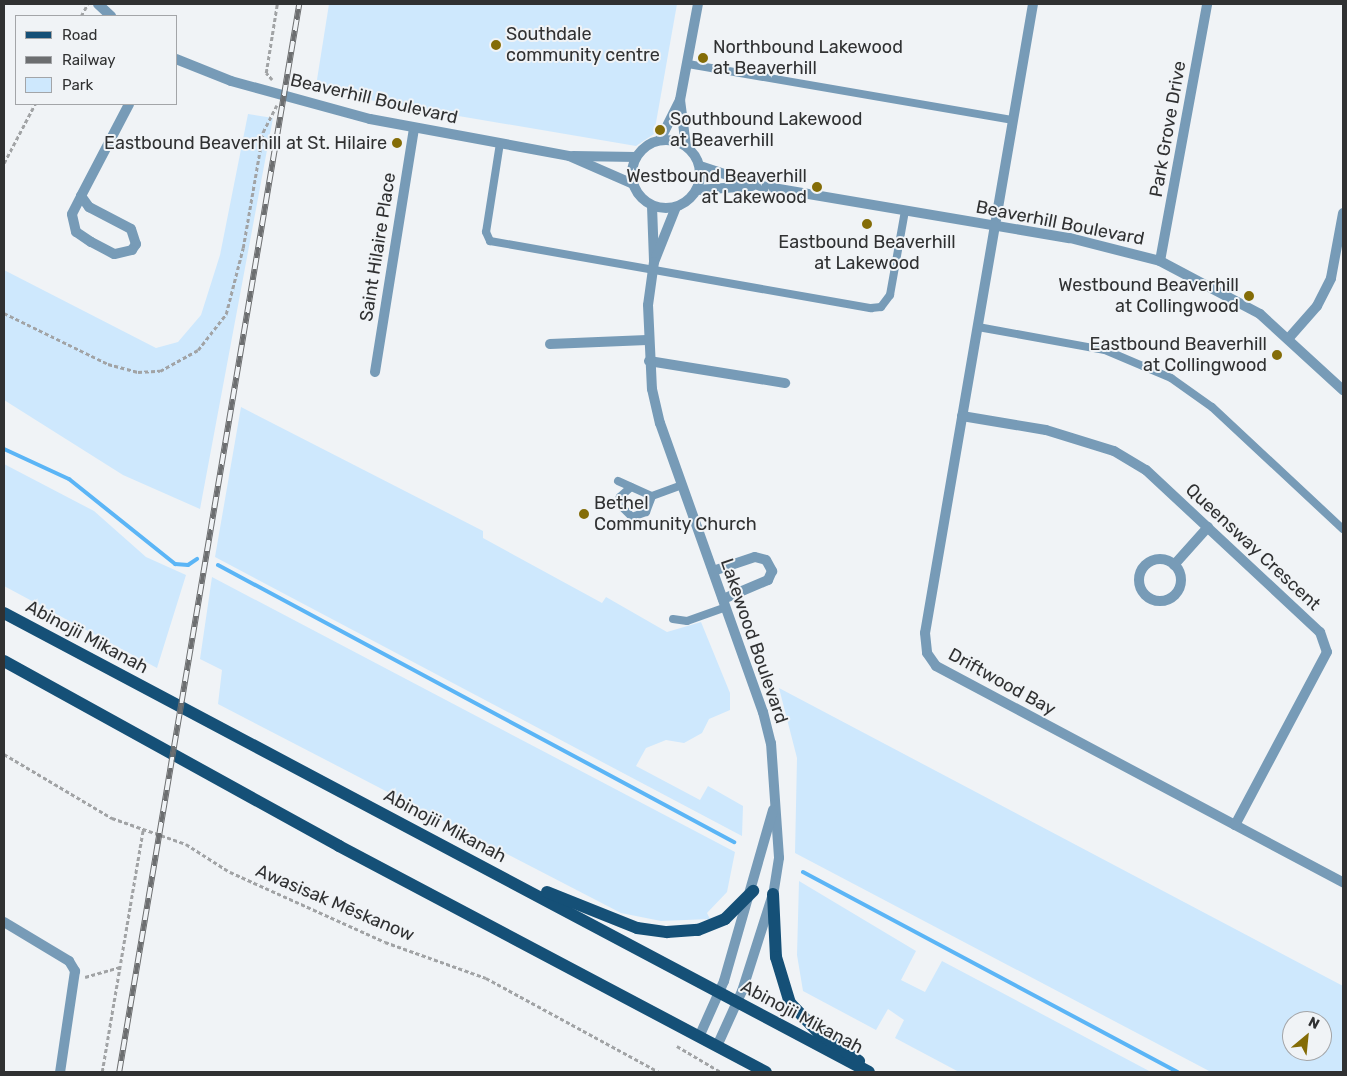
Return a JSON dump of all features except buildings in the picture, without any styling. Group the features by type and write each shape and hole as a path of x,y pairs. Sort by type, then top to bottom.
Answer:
{"main road":[{"name":"Abinojii Mikanah","path":"4,613 869,1072"},
{"path":"4,661 766,1072"},
{"path":"487,868 636,928 667,932 698,930 724,919 753,891"},
{"path":"773,894 776,957 790,1003 819,1033 873,1072"}],"street":[{"path":"98,4 110,15"},
{"path":"680,100 686,146 700,166 697,190 676,207 652,206 633,184 636,157 660,140 680,100 698,4"},
{"name":"Driftwood Bay","path":"1033,4 925,633 927,653 936,666 1343,882"},
{"name":"Park Grove Drive","path":"1160,260 1207,4"},
{"name":"Beaverhill Boulevard","path":"178,59 278,93 414,128 569,156 636,157"},
{"path":"80,196 89,207 130,229 136,244 132,250 114,254 76,232 72,214 80,196 129,105"},
{"name":"Saint Hilaire Place","path":"375,372 414,128"},
{"path":"660,140 686,146"},
{"name":"Beaverhill Boulevard","path":"569,156 633,184"},
{"name":"Beaverhill Boulevard","path":"700,166 761,186 1116,247 1160,260 1222,290 1288,339 1343,390"},
{"name":"Beaverhill Boulevard","path":"697,190 761,186"},
{"name":"Lakewood Boulevard","path":"652,206 653,266 647,340 660,423 763,712 776,799 779,858 773,894 737,1002 717,1046"},
{"name":"Lakewood Boulevard","path":"653,266 676,207"},
{"path":"1288,339 1317,306 1331,278 1343,213"},
{"path":"550,344 647,340"},
{"path":"649,361 785,383"},
{"name":"Queensway Crescent","path":"962,416 1046,430 1114,451 1146,470 1320,632 1328,647 1235,825"},
{"path":"1174,565 1208,527"},
{"path":"713,571 755,557 766,560 772,571 768,580 725,603"},
{"path":"1163,560 1174,565 1181,578 1178,592 1159,601 1146,595 1140,578 1145,566 1163,560"},
{"name":"Lakewood Boulevard","path":"699,1037 719,992 753,891 776,799"},
{"path":"4,922 69,961 76,978 60,1072"}],"lane":[{"path":"688,64 1013,120"},
{"path":"500,143 486,232 490,241 653,266 881,307 890,295 905,210"},
{"path":"978,327 1105,350 1172,378 1212,407 1343,529"},
{"path":"618,481 652,496 682,485"},
{"path":"631,487 620,497 620,504 632,517 646,512 652,496"},
{"path":"673,618 687,621 725,603"}],"path":[{"path":"82,15 88,4"},
{"path":"4,313 108,364 138,372 160,371 198,350 226,314 243,248 263,132 277,108 278,93 266,73 277,4"},
{"path":"4,163 34,105"},
{"name":"Awasisak Mēskanow","path":"4,754 92,808 143,830 186,844 230,872 384,942 480,974 659,1072"},
{"path":"102,1072 143,830"},
{"path":"76,978 111,973 120,967"},
{"path":"677,1046 721,1072"}],"green space":[{"name":"Southdale community centre","path":"329,4 677,4 654,134 636,146 382,103 316,86"},
{"path":"248,114 273,118 200,509 123,475 4,400 4,270 156,348 178,342 201,315 220,255"},
{"path":"241,407 483,531 483,538 602,603 606,597 667,632 701,622 730,693 730,710 709,719 702,733 684,743 666,740 646,748 636,766 700,800 708,786 743,806 742,836 215,557"},
{"path":"4,464 94,511 146,557 186,575 157,668 4,586"},
{"path":"212,577 735,852 727,892 707,913 710,919 661,921 621,913 218,704 222,670 200,659"},
{"path":"779,688 1343,986 1343,1072 1211,1072 795,853 797,758"},
{"path":"799,881 916,951 901,980 925,992 942,961 1151,1072 959,1072 895,1038 904,1020 888,1009 876,1030 803,991 797,955"}],"waterway":[{"path":"4,449 69,479 175,564 188,565 197,559"},
{"path":"218,565 734,842"},
{"path":"803,872 1178,1072"}],"railway":[{"path":"119,1072 299,4"}],"place":[{"name":"Southdale community centre","path":"496,45"},
{"name":"Northbound Lakewood at Beaverhill","path":"703,58"},
{"name":"Southbound Lakewood at Beaverhill","path":"660,130"},
{"name":"Eastbound Beaverhill at St. Hilaire","path":"397,143"},
{"name":"Westbound Beaverhill at Lakewood","path":"817,187"},
{"name":"Eastbound Beaverhill at Lakewood","path":"867,224"},
{"name":"Westbound Beaverhill at Collingwood","path":"1249,296"},
{"name":"Eastbound Beaverhill at Collingwood","path":"1277,355"},
{"name":"Bethel Community Church","path":"584,514"}]}
